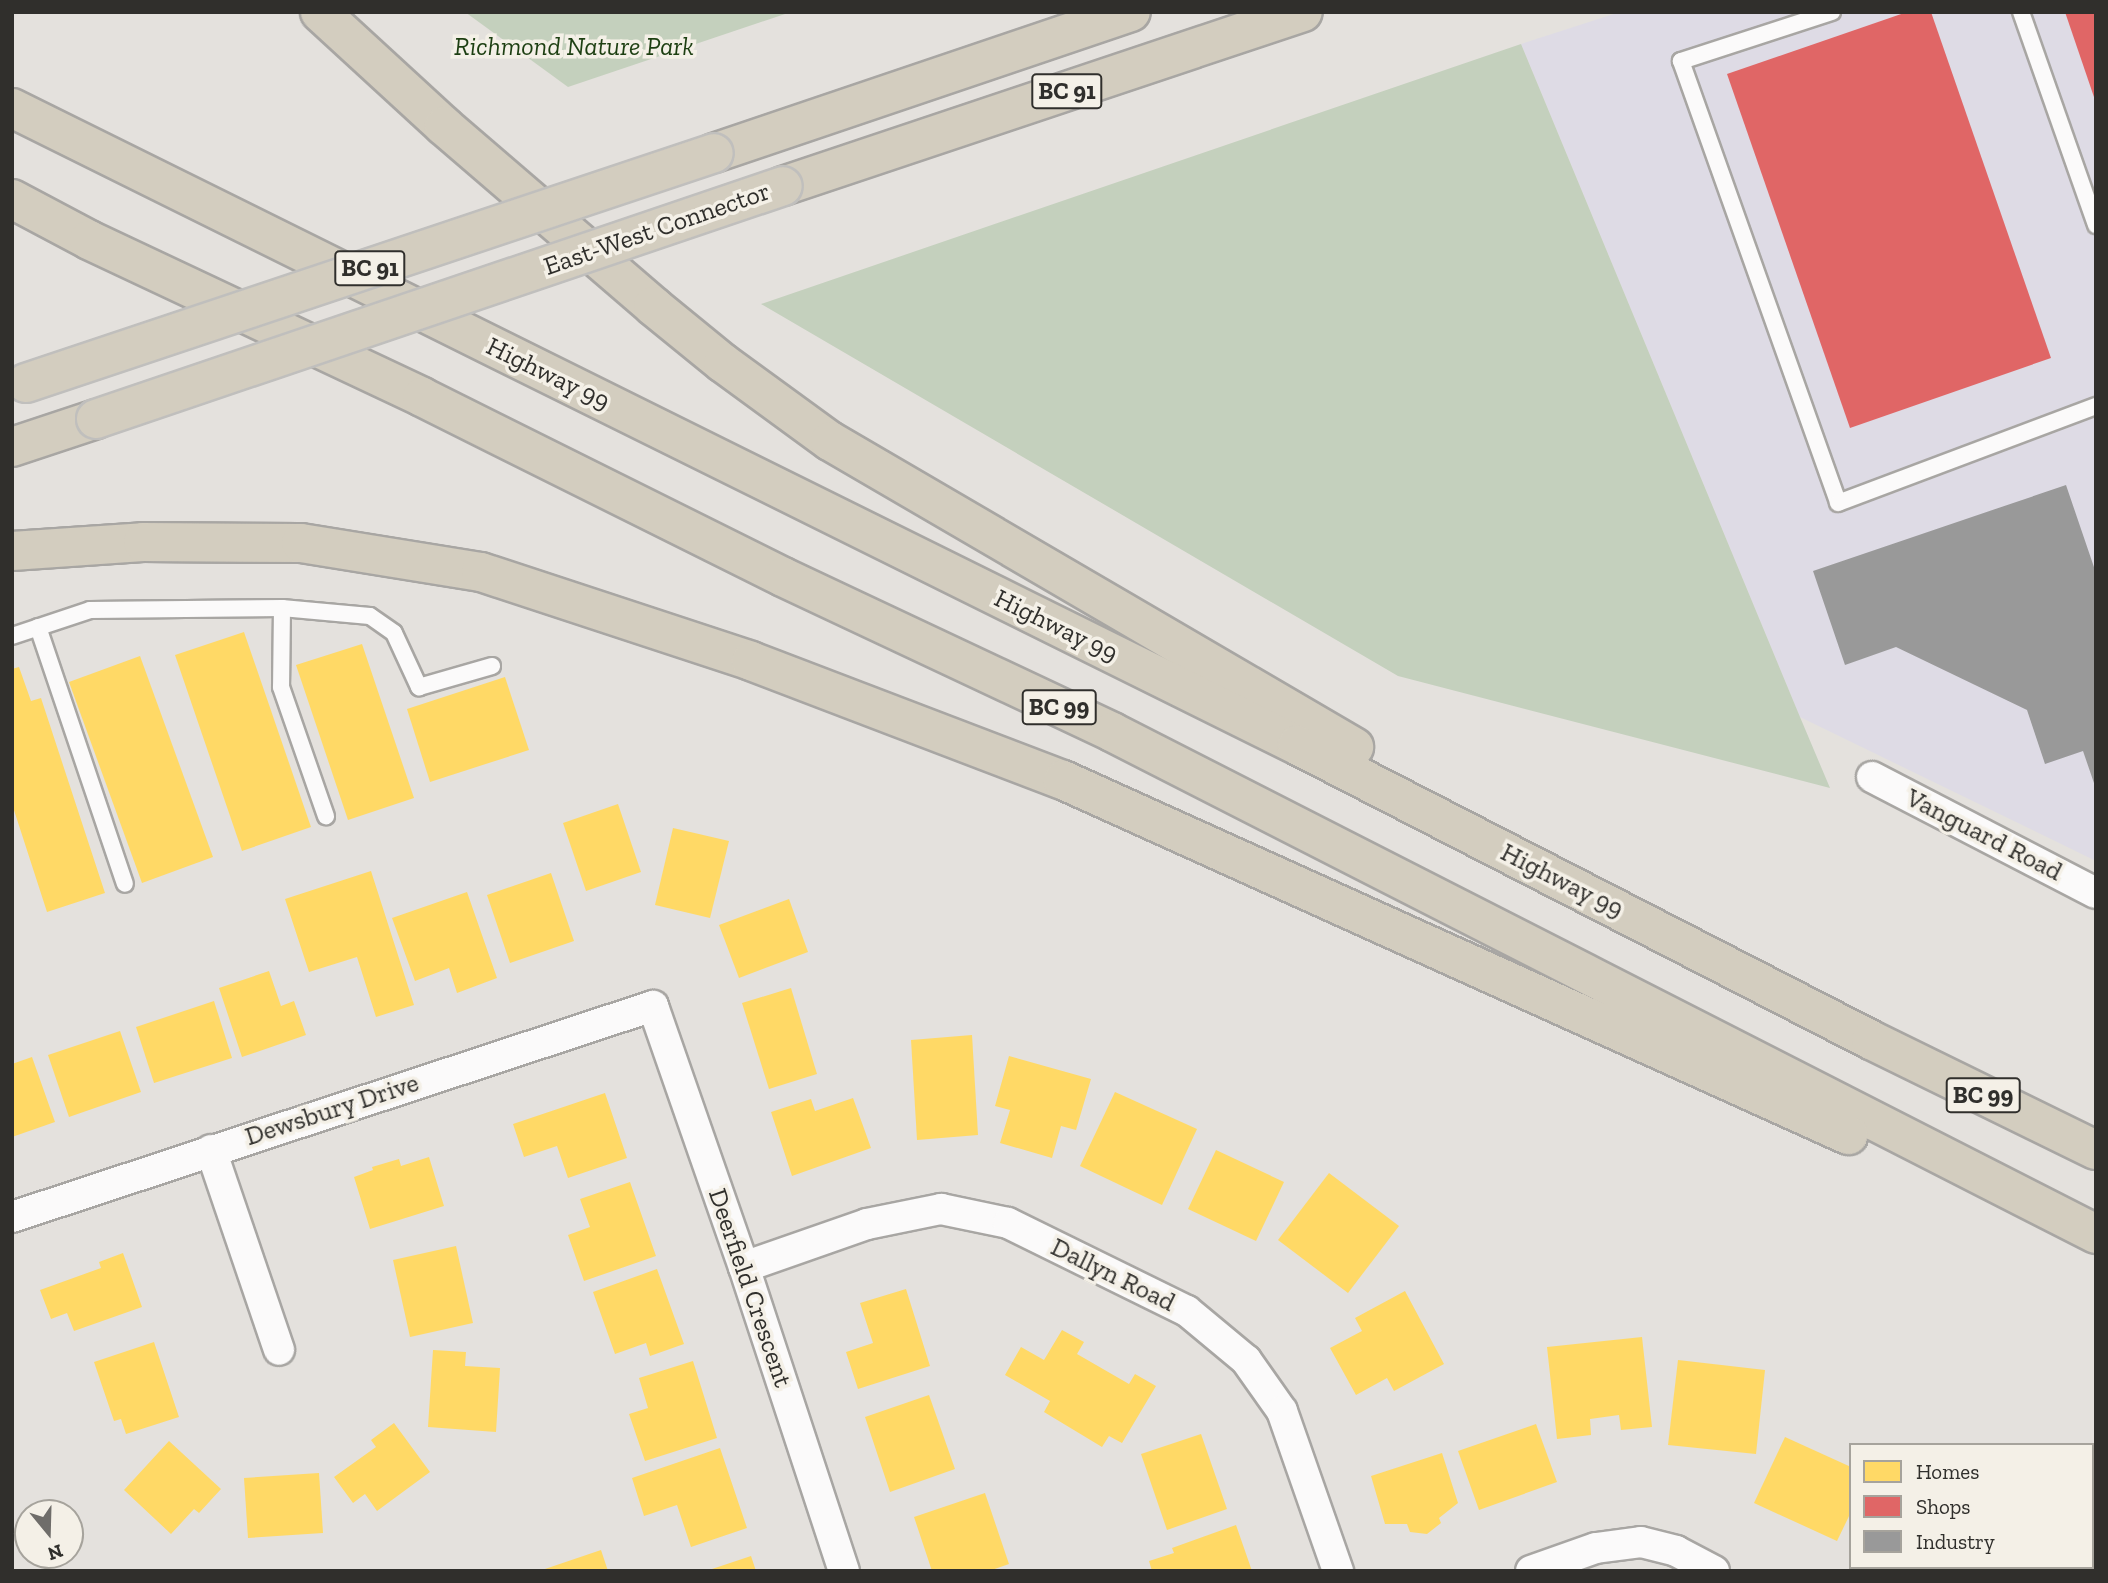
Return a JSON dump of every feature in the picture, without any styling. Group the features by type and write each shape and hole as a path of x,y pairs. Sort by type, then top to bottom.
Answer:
{"highway":[{"path":"320,12 444,126 653,306 723,363 830,441 1235,679 1871,1040"},
{"name":"East-West Connector","path":"19,385 1130,12"},
{"name":"East-West Connector","path":"12,447 1303,12"},
{"name":"Highway 99","path":"12,108 1297,745 1871,1040 2096,1150"},
{"name":"BC 99","path":"12,199 89,240 422,397 783,577 1112,732 2096,1234"},
{"path":"12,207 89,240"},
{"path":"12,551 143,542 301,543 481,572 751,661 1063,780 2096,1248"}],"street":[{"name":"Vanguard Road","path":"1872,777 2096,893"},
{"name":"Dewsbury Drive","path":"12,1217 653,1006"},
{"name":"Deerfield Crescent","path":"653,1006 744,1267 844,1571"},
{"path":"211,1150 279,1350"},
{"name":"Dallyn Road","path":"744,1267 867,1224 940,1209 1008,1223 1187,1311 1246,1360 1282,1411 1338,1571"},
{"path":"1531,1571 1595,1548 1641,1542 1676,1551 1714,1571"}],"lane":[{"path":"1832,12 1681,61 1838,503 2096,406"},
{"path":"2021,12 2096,225"},
{"path":"282,608 281,687 326,816"},
{"path":"12,636 90,610 282,608 370,616 394,633 418,687 492,666"},
{"path":"38,627 125,884"}],"shaded area":[{"path":"1620,12 2096,12 2096,861 1800,717 1521,44"}],"green space":[{"name":"Richmond Nature Park","path":"465,12 791,12 568,87"},
{"path":"1521,44 1830,788 1398,676 761,304"}],"building: Homes":[{"path":"244,632 311,827 242,851 175,655"},
{"path":"362,644 414,798 348,820 296,665"},
{"path":"140,656 213,857 142,883 69,682"},
{"path":"19,667 31,701 41,698 105,893 47,912 12,804 12,669"},
{"path":"505,677 529,750 430,782 407,709"},
{"path":"618,804 641,872 586,891 563,823"},
{"path":"673,828 729,841 710,918 655,905"},
{"path":"371,871 414,1005 376,1017 357,957 309,972 285,899"},
{"path":"551,873 574,941 510,963 487,895"},
{"path":"467,892 497,978 457,993 449,968 415,981 392,918"},
{"path":"789,899 808,952 739,978 719,925"},
{"path":"269,971 281,1006 294,1001 306,1035 242,1057 219,988"},
{"path":"791,988 817,1074 769,1089 742,1003"},
{"path":"214,1001 232,1058 154,1083 136,1027"},
{"path":"120,1031 141,1092 69,1117 48,1055"},
{"path":"972,1035 978,1135 917,1140 911,1040"},
{"path":"1009,1056 1091,1079 1076,1130 1061,1126 1052,1158 1000,1143 1010,1110 995,1106"},
{"path":"32,1057 55,1122 12,1137 12,1064"},
{"path":"1115,1092 1197,1129 1162,1205 1080,1166"},
{"path":"605,1093 627,1158 568,1178 557,1146 524,1157 513,1124"},
{"path":"853,1098 871,1148 792,1176 771,1112 811,1099 815,1111"},
{"path":"1216,1150 1284,1182 1256,1241 1188,1209"},
{"path":"429,1157 444,1206 370,1229 354,1177 373,1170 372,1167 399,1159 401,1166"},
{"path":"1329,1173 1399,1226 1348,1293 1278,1240"},
{"path":"630,1182 656,1256 584,1281 568,1235 590,1227 580,1199"},
{"path":"456,1246 473,1323 410,1337 393,1260"},
{"path":"123,1253 142,1307 74,1331 67,1313 51,1319 40,1290 101,1268 99,1262"},
{"path":"657,1269 684,1344 650,1356 646,1343 615,1354 593,1292"},
{"path":"906,1289 930,1366 858,1389 846,1352 873,1343 860,1303"},
{"path":"1405,1291 1444,1364 1394,1391 1387,1378 1356,1395 1330,1348 1362,1331 1355,1318"},
{"path":"1062,1330 1084,1342 1077,1354 1129,1384 1135,1374 1156,1386 1122,1443 1109,1436 1102,1447 1044,1412 1050,1401 1005,1375 1021,1347 1044,1360"},
{"path":"1642,1337 1652,1427 1621,1430 1619,1415 1590,1419 1591,1435 1557,1439 1547,1347"},
{"path":"154,1342 179,1417 126,1434 121,1419 114,1421 94,1362"},
{"path":"433,1350 466,1352 465,1366 500,1368 496,1432 428,1427"},
{"path":"1678,1360 1765,1370 1756,1454 1668,1445"},
{"path":"693,1361 717,1438 645,1461 629,1414 648,1408 639,1378"},
{"path":"929,1395 955,1469 890,1492 865,1417"},
{"path":"394,1423 430,1472 377,1511 365,1494 353,1503 334,1477 376,1447 371,1440"},
{"path":"1536,1424 1557,1482 1479,1510 1458,1451"},
{"path":"1201,1434 1227,1509 1167,1530 1141,1454"},
{"path":"1785,1437 1849,1466 1849,1516 1837,1541 1754,1503"},
{"path":"169,1441 221,1489 199,1513 194,1509 171,1534 124,1490"},
{"path":"720,1448 747,1528 691,1547 677,1505 644,1516 632,1478"},
{"path":"1442,1453 1458,1503 1439,1518 1441,1523 1427,1534 1410,1532 1407,1524 1385,1524 1371,1476"},
{"path":"319,1473 323,1533 248,1538 244,1478"},
{"path":"985,1493 1009,1564 989,1571 932,1571 914,1517"},
{"path":"1236,1525 1252,1571 1152,1571 1149,1561 1174,1553 1172,1548"},
{"path":"601,1550 608,1571 542,1571 542,1570"},
{"path":"751,1556 756,1571 709,1571 709,1570"},
{"path":"2094,1561 2096,1568 2092,1571 1992,1571 2094,1569"},
{"path":"1880,1569 1962,1569 1960,1571 1879,1571"}],"building: Shops":[{"path":"1907,12 1931,12 2051,358 1850,428 1727,74"},
{"path":"2065,12 2096,12 2096,100 2095,100"}],"building: Industry":[{"path":"2066,485 2096,573 2095,786 2083,751 2045,764 2027,710 1896,647 1845,665 1813,571"}]}
